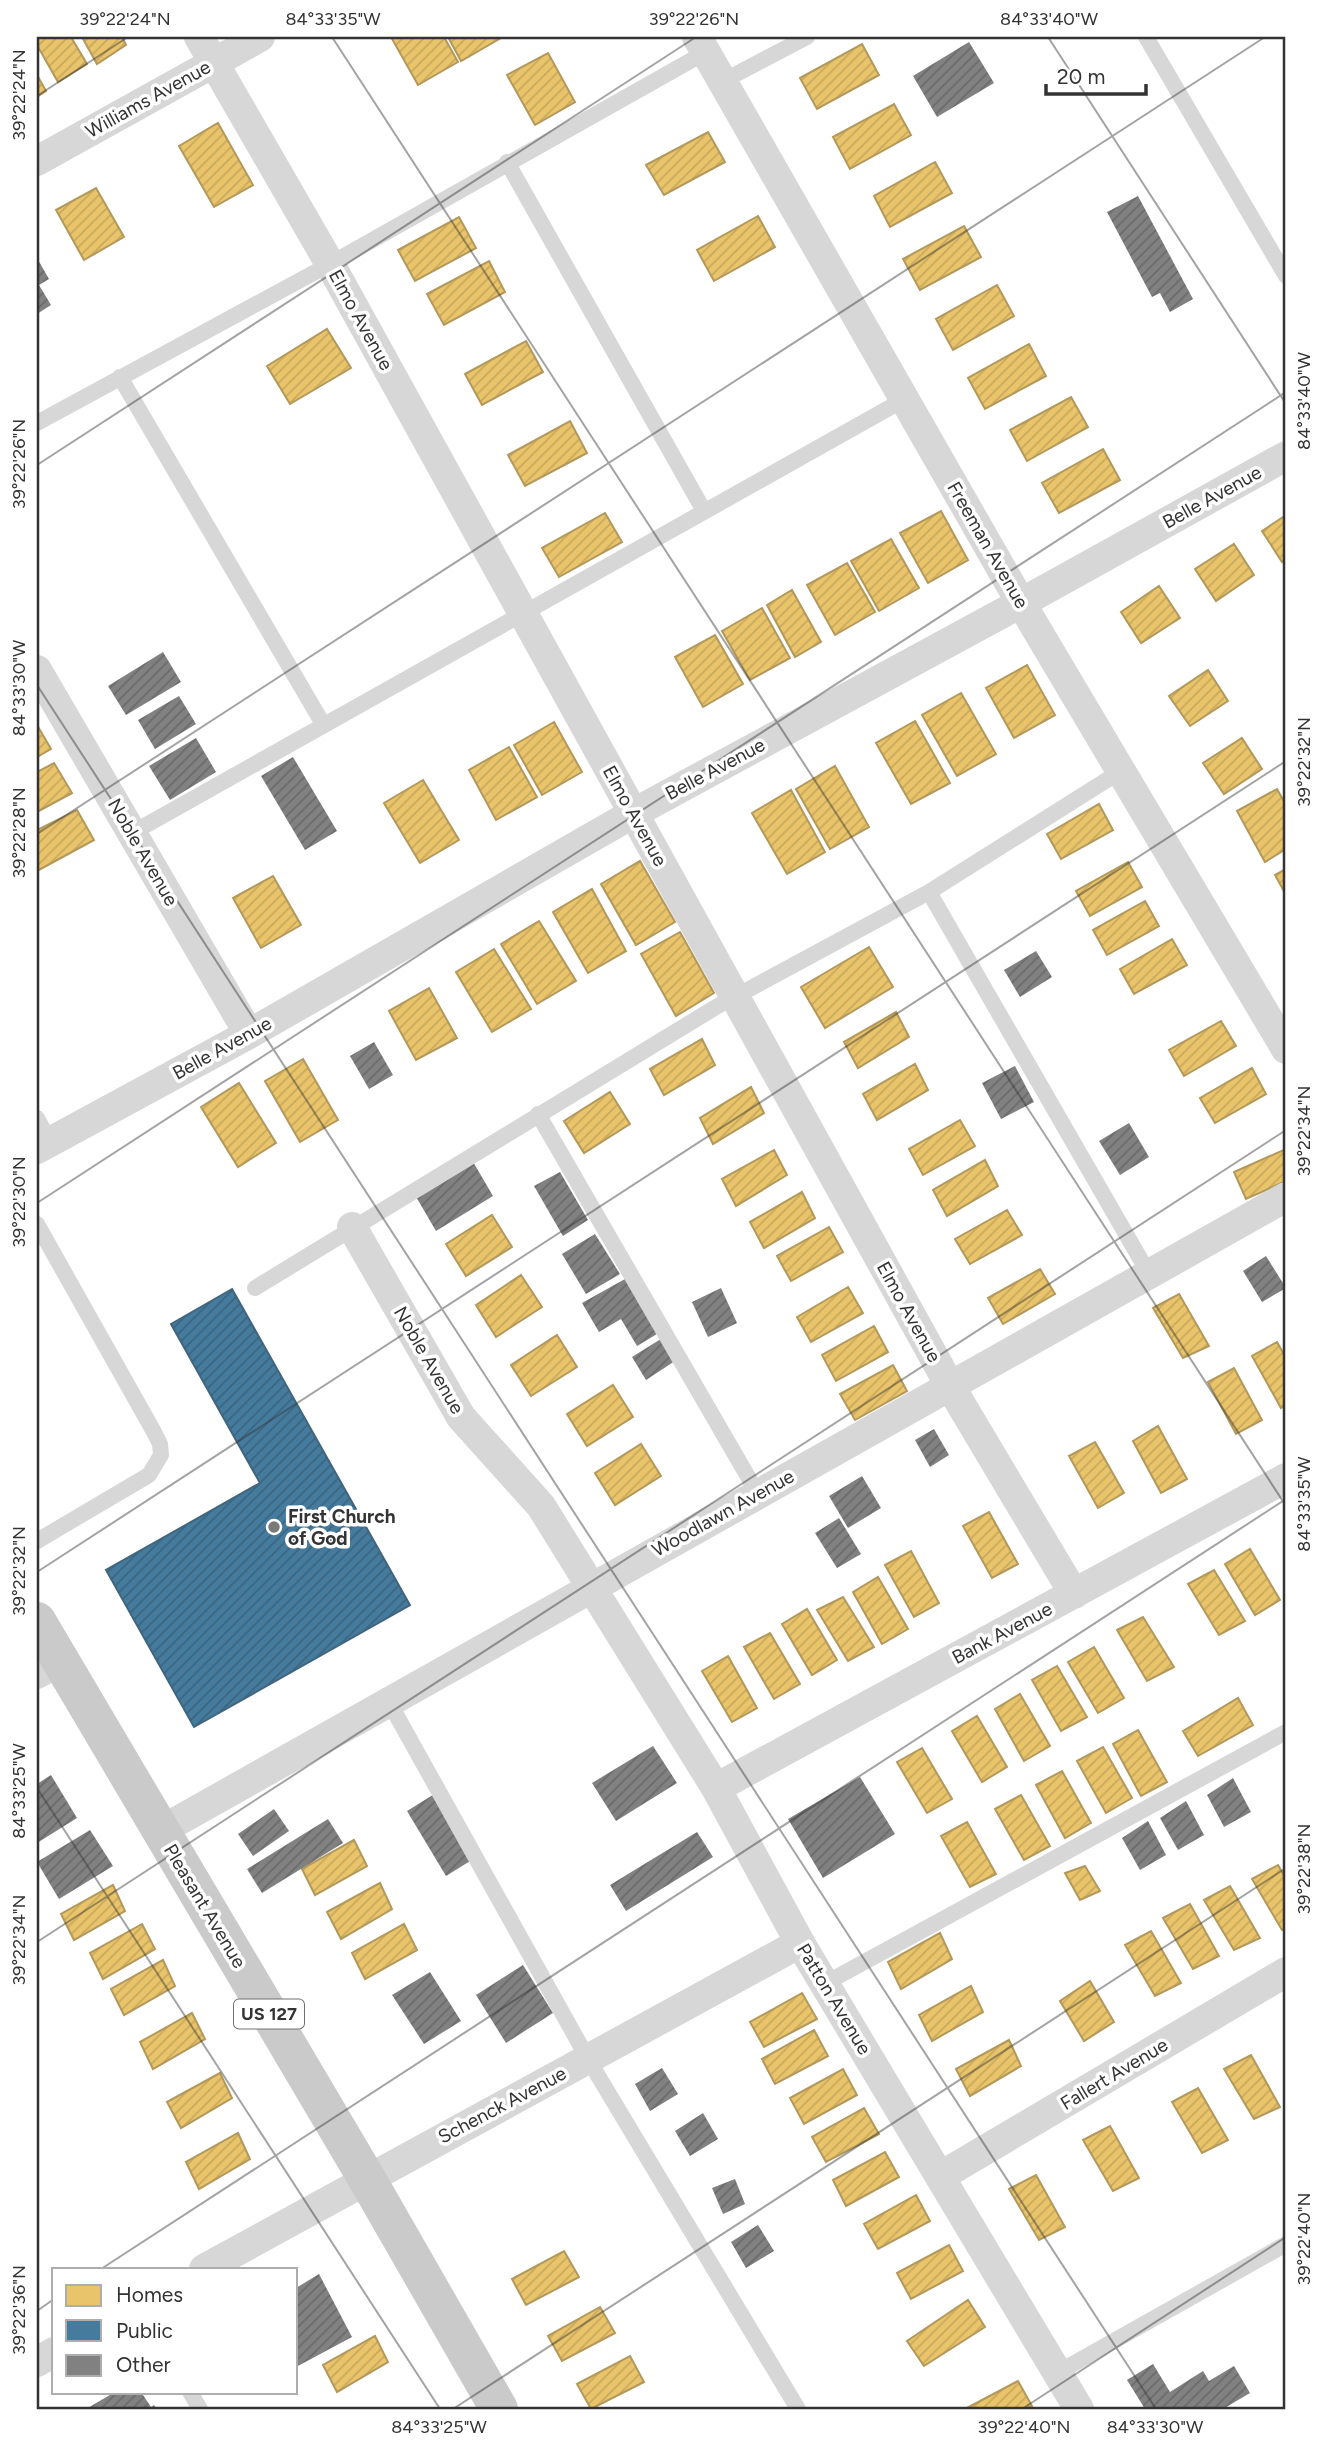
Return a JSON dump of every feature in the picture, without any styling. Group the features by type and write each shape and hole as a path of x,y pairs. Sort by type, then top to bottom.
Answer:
{"main road":[{"name":"Pleasant Avenue","path":"37,1621 48,1667 160,1831 367,2179 499,2409"}],"street":[{"name":"Elmo Avenue","path":"199,37 330,264 950,1386 1074,1594"},
{"name":"Williams Avenue","path":"37,161 260,37"},
{"name":"Freeman Avenue","path":"701,44 1021,603 1286,1049"},
{"name":"Belle Avenue","path":"41,1136 249,1034 634,813 1286,456"},
{"name":"Noble Avenue","path":"37,670 249,1034"},
{"name":"Woodlawn Avenue","path":"160,1831 1286,1197"},
{"name":"Noble Avenue","path":"352,1227 461,1417 541,1506 591,1587"},
{"name":"Bank Avenue","path":"716,1788 1286,1478"},
{"name":"Patton Avenue","path":"591,1587 716,1788 800,1943 1079,2409"},
{"name":"Schenck Avenue","path":"206,2268 800,1943"},
{"name":"Fallert Avenue","path":"941,2176 1286,1972"}],"lane":[{"path":"723,81 807,37"},
{"path":"1146,37 1286,276"},
{"path":"37,423 330,264 507,162 701,44"},
{"path":"507,162 704,511"},
{"path":"120,377 323,724"},
{"path":"132,833 521,612 905,399"},
{"path":"255,1288 734,996 929,891 1121,771"},
{"path":"929,891 1149,1274"},
{"path":"538,1114 758,1494"},
{"path":"37,1224 154,1432 160,1444 161,1455 149,1475 37,1541"},
{"path":"389,1702 588,2059 798,2409"},
{"path":"824,1984 1286,1732"},
{"path":"1057,2372 1286,2244"}],"building: Homes":[{"path":"37,37 71,37 87,64 58,82 37,45"},
{"path":"82,37 122,37 126,45 97,64"},
{"path":"391,37 444,37 458,62 418,85"},
{"path":"448,37 501,37 501,38 461,61"},
{"path":"862,44 879,75 817,109 800,78"},
{"path":"548,53 575,102 535,125 507,75"},
{"path":"37,75 46,91 37,97"},
{"path":"894,104 911,135 850,169 833,137"},
{"path":"218,123 253,185 214,207 179,146"},
{"path":"708,132 725,162 664,195 646,165"},
{"path":"935,162 952,193 890,227 874,196"},
{"path":"96,188 124,237 84,260 56,210"},
{"path":"758,216 775,247 714,281 697,250"},
{"path":"459,217 476,248 415,281 398,250"},
{"path":"964,226 981,257 920,290 903,259"},
{"path":"489,261 505,292 444,325 427,294"},
{"path":"997,285 1014,316 953,350 936,319"},
{"path":"327,329 351,368 290,404 267,366"},
{"path":"526,341 543,372 482,405 465,374"},
{"path":"1029,344 1046,376 985,409 968,378"},
{"path":"1071,397 1088,427 1027,461 1010,430"},
{"path":"570,421 587,453 525,486 508,455"},
{"path":"1103,449 1120,480 1059,513 1042,483"},
{"path":"941,511 968,560 928,583 900,533"},
{"path":"605,513 622,542 559,577 542,548"},
{"path":"1286,515 1286,559 1282,562 1262,531"},
{"path":"891,539 919,588 879,611 851,561"},
{"path":"1234,544 1254,575 1216,601 1195,569"},
{"path":"847,563 875,612 835,635 807,585"},
{"path":"1159,586 1180,618 1141,643 1121,612"},
{"path":"792,590 821,642 795,657 767,605"},
{"path":"762,608 790,658 750,680 722,631"},
{"path":"715,635 743,684 703,707 675,657"},
{"path":"1027,665 1055,715 1014,738 986,688"},
{"path":"1208,670 1228,701 1190,726 1169,696"},
{"path":"961,693 996,754 957,776 922,715"},
{"path":"915,721 950,783 911,804 876,743"},
{"path":"554,722 582,772 542,795 514,745"},
{"path":"37,725 51,749 37,757"},
{"path":"1242,738 1262,769 1224,794 1203,763"},
{"path":"509,747 537,797 496,820 469,770"},
{"path":"54,763 72,793 37,812 37,772"},
{"path":"835,766 869,827 830,849 796,789"},
{"path":"423,780 459,840 420,863 384,803"},
{"path":"1277,789 1286,805 1286,849 1265,862 1237,811"},
{"path":"791,790 825,852 787,874 752,813"},
{"path":"1099,804 1113,830 1061,859 1047,834"},
{"path":"77,810 94,840 37,871 37,830"},
{"path":"640,861 675,922 636,945 601,884"},
{"path":"1128,862 1142,887 1090,916 1076,891"},
{"path":"1286,869 1286,895 1275,875"},
{"path":"273,876 301,925 261,948 233,898"},
{"path":"592,889 626,951 588,973 553,912"},
{"path":"1145,901 1159,926 1107,955 1093,930"},
{"path":"539,921 576,981 537,1004 501,944"},
{"path":"680,932 714,993 676,1016 641,954"},
{"path":"1172,939 1187,965 1134,994 1120,969"},
{"path":"869,947 893,987 825,1028 801,987"},
{"path":"494,949 531,1009 492,1032 456,972"},
{"path":"429,988 457,1038 416,1060 389,1011"},
{"path":"896,1012 909,1037 858,1068 844,1042"},
{"path":"1221,1021 1236,1046 1184,1076 1169,1050"},
{"path":"702,1039 715,1065 664,1095 650,1069"},
{"path":"303,1059 338,1120 300,1142 265,1081"},
{"path":"915,1064 928,1090 877,1120 863,1094"},
{"path":"1252,1068 1266,1094 1215,1123 1200,1098"},
{"path":"239,1083 276,1143 238,1167 201,1107"},
{"path":"751,1087 764,1113 713,1144 700,1118"},
{"path":"610,1092 630,1124 584,1153 564,1121"},
{"path":"960,1120 975,1146 923,1175 909,1149"},
{"path":"1286,1149 1286,1181 1246,1199 1234,1172"},
{"path":"774,1150 787,1175 736,1206 722,1179"},
{"path":"985,1160 998,1186 947,1216 933,1190"},
{"path":"802,1192 815,1218 764,1248 750,1222"},
{"path":"1007,1210 1022,1235 970,1264 955,1239"},
{"path":"492,1215 512,1247 466,1276 446,1244"},
{"path":"829,1227 843,1252 791,1281 777,1256"},
{"path":"1040,1269 1055,1294 1003,1324 988,1298"},
{"path":"521,1275 542,1307 496,1337 476,1305"},
{"path":"848,1287 863,1313 811,1342 797,1317"},
{"path":"1179,1294 1209,1346 1183,1358 1153,1308"},
{"path":"874,1326 888,1352 836,1381 822,1355"},
{"path":"557,1335 577,1367 531,1396 511,1365"},
{"path":"1277,1342 1286,1358 1286,1405 1281,1408 1252,1356"},
{"path":"893,1365 907,1391 855,1420 840,1394"},
{"path":"1234,1368 1262,1420 1236,1434 1208,1382"},
{"path":"613,1385 633,1417 587,1446 567,1414"},
{"path":"1158,1426 1187,1479 1161,1493 1133,1441"},
{"path":"1095,1442 1124,1493 1098,1508 1069,1456"},
{"path":"641,1444 661,1476 615,1505 595,1473"},
{"path":"989,1512 1018,1564 992,1578 963,1526"},
{"path":"1250,1549 1280,1600 1255,1615 1225,1564"},
{"path":"911,1551 939,1603 914,1617 885,1565"},
{"path":"1214,1570 1245,1621 1219,1635 1188,1584"},
{"path":"878,1577 908,1629 882,1644 853,1592"},
{"path":"843,1597 874,1647 848,1661 817,1610"},
{"path":"807,1609 837,1660 812,1675 782,1624"},
{"path":"1143,1617 1174,1667 1147,1681 1117,1630"},
{"path":"770,1633 800,1684 774,1699 744,1647"},
{"path":"1094,1647 1124,1698 1098,1713 1068,1662"},
{"path":"728,1656 757,1708 732,1722 702,1671"},
{"path":"1057,1666 1087,1717 1061,1731 1032,1680"},
{"path":"1020,1694 1050,1746 1024,1761 995,1709"},
{"path":"1238,1698 1253,1725 1198,1756 1183,1731"},
{"path":"977,1716 1007,1767 982,1782 952,1731"},
{"path":"1138,1730 1167,1782 1141,1796 1113,1744"},
{"path":"1103,1747 1132,1798 1106,1813 1077,1761"},
{"path":"922,1748 952,1799 927,1813 897,1762"},
{"path":"1062,1771 1091,1823 1065,1838 1036,1785"},
{"path":"1021,1795 1050,1846 1024,1860 995,1809"},
{"path":"967,1822 996,1874 970,1887 941,1836"},
{"path":"354,1840 367,1866 315,1895 302,1869"},
{"path":"1278,1865 1286,1879 1286,1928 1282,1930 1252,1879"},
{"path":"1085,1866 1100,1891 1080,1900 1065,1873"},
{"path":"380,1883 392,1909 341,1939 327,1912"},
{"path":"113,1885 125,1911 74,1940 61,1914"},
{"path":"1230,1886 1260,1938 1234,1950 1204,1900"},
{"path":"1190,1904 1219,1956 1193,1969 1163,1918"},
{"path":"142,1924 155,1949 103,1979 90,1953"},
{"path":"404,1924 417,1950 365,1979 352,1953"},
{"path":"1151,1931 1181,1983 1155,1996 1125,1945"},
{"path":"940,1933 952,1959 901,1989 888,1962"},
{"path":"163,1960 175,1986 124,2015 111,1989"},
{"path":"1090,1981 1114,2022 1084,2041 1060,2001"},
{"path":"971,1986 983,2012 932,2041 919,2015"},
{"path":"802,1993 817,2019 764,2047 750,2022"},
{"path":"192,2013 205,2039 153,2069 140,2042"},
{"path":"814,2030 828,2056 775,2084 762,2059"},
{"path":"1009,2040 1021,2066 970,2096 956,2069"},
{"path":"1251,2055 1280,2107 1254,2119 1224,2069"},
{"path":"843,2069 857,2095 804,2124 790,2098"},
{"path":"220,2073 232,2098 181,2128 167,2102"},
{"path":"1198,2088 1228,2140 1202,2153 1172,2102"},
{"path":"864,2108 879,2134 826,2162 812,2137"},
{"path":"1110,2126 1139,2178 1113,2191 1083,2140"},
{"path":"238,2133 250,2159 199,2189 186,2162"},
{"path":"885,2152 899,2177 846,2206 833,2180"},
{"path":"1036,2175 1065,2227 1039,2240 1009,2189"},
{"path":"916,2195 930,2221 878,2249 864,2224"},
{"path":"949,2245 963,2271 911,2299 897,2273"},
{"path":"564,2251 579,2277 526,2305 512,2279"},
{"path":"968,2300 985,2327 924,2366 907,2341"},
{"path":"600,2307 615,2333 562,2361 548,2336"},
{"path":"375,2336 388,2362 337,2392 323,2365"},
{"path":"630,2356 644,2382 591,2409 577,2384"},
{"path":"1018,2381 1032,2406 1026,2409 965,2409"}],"building: Public":[{"name":"First Church of God","path":"232,1289 410,1605 194,1727 106,1570 260,1483 171,1324"}],"building: Other":[{"path":"969,42 994,83 937,117 913,76"},
{"path":"1138,196 1193,299 1170,312 1160,293 1152,297 1107,212"},
{"path":"37,258 49,279 39,285 51,305 37,314"},
{"path":"163,652 181,682 126,715 108,686"},
{"path":"179,696 196,724 155,749 138,720"},
{"path":"196,738 216,772 170,800 149,766"},
{"path":"293,757 337,831 305,850 261,776"},
{"path":"1036,951 1052,977 1020,997 1004,970"},
{"path":"374,1042 393,1075 369,1089 350,1056"},
{"path":"1015,1066 1034,1102 1001,1119 982,1083"},
{"path":"1129,1123 1149,1157 1120,1175 1099,1141"},
{"path":"472,1160 493,1196 436,1231 415,1195"},
{"path":"560,1172 588,1220 563,1236 534,1186"},
{"path":"595,1234 620,1274 586,1294 562,1254"},
{"path":"1266,1256 1286,1288 1262,1302 1243,1271"},
{"path":"625,1279 657,1334 637,1346 621,1319 599,1332 582,1303"},
{"path":"721,1288 737,1323 708,1337 692,1302"},
{"path":"664,1337 678,1359 646,1380 632,1357"},
{"path":"934,1429 949,1455 930,1467 915,1440"},
{"path":"862,1476 881,1508 848,1528 829,1496"},
{"path":"839,1518 861,1554 837,1568 815,1533"},
{"path":"653,1746 677,1783 616,1821 592,1783"},
{"path":"51,1775 77,1818 37,1843 37,1784"},
{"path":"860,1777 895,1834 823,1878 788,1819"},
{"path":"1233,1778 1251,1812 1224,1827 1207,1795"},
{"path":"436,1793 475,1858 446,1876 407,1811"},
{"path":"1186,1801 1204,1835 1178,1850 1160,1818"},
{"path":"274,1809 289,1831 253,1856 238,1834"},
{"path":"328,1819 343,1843 262,1893 247,1869"},
{"path":"1148,1821 1166,1855 1140,1870 1122,1838"},
{"path":"90,1830 113,1866 59,1899 37,1862"},
{"path":"697,1832 713,1857 626,1911 610,1885"},
{"path":"523,1965 553,2013 506,2043 476,1995"},
{"path":"430,1972 461,2021 424,2044 392,1995"},
{"path":"662,2068 678,2094 650,2111 635,2084"},
{"path":"703,2113 718,2139 690,2156 675,2131"},
{"path":"735,2179 745,2204 723,2214 712,2188"},
{"path":"758,2225 774,2251 746,2268 731,2242"},
{"path":"319,2274 352,2337 298,2366 298,2287"},
{"path":"1153,2364 1170,2392 1203,2371 1209,2381 1234,2366 1250,2393 1223,2409 1145,2409 1127,2380"},
{"path":"112,2394 142,2394 151,2407 154,2405 157,2409 86,2409"}],"place":[{"name":"First Church of God","path":"274,1527"}]}
